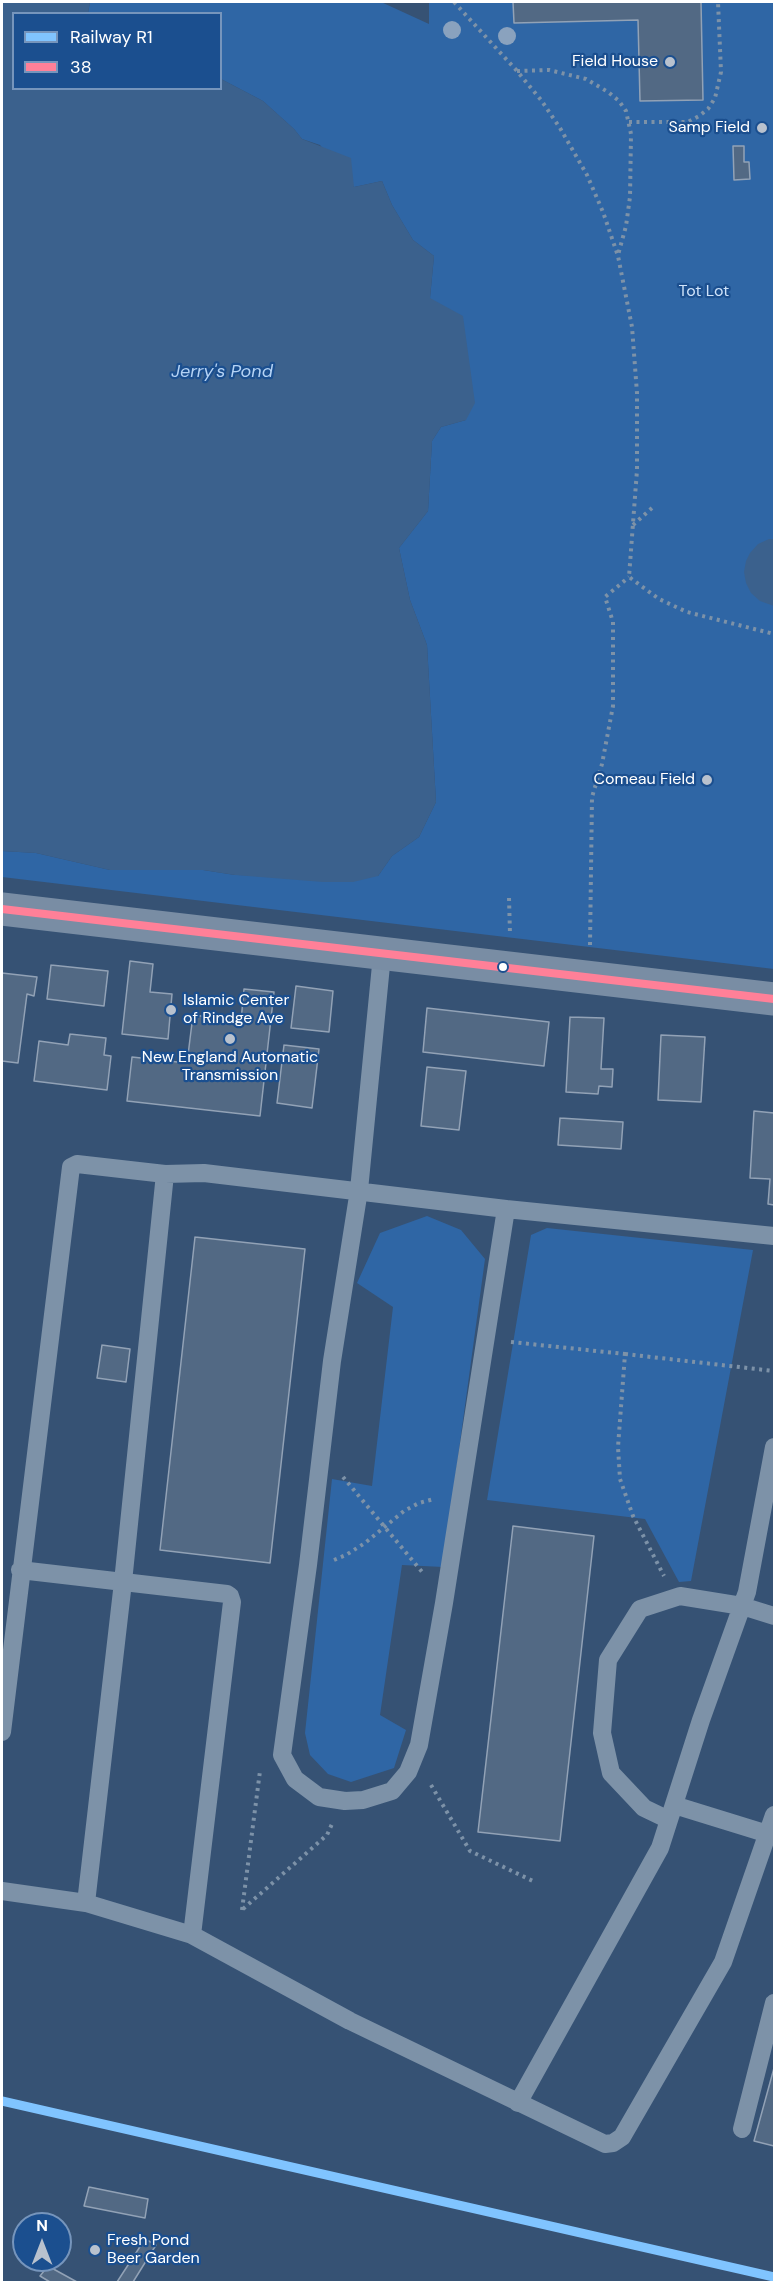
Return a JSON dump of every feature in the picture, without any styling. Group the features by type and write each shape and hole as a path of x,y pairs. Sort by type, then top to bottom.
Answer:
{"street":[{"path":"2,909 774,999"}],"lane":[{"path":"382,954 359,1190 331,1372 282,1755 295,1779 319,1797 345,1801 363,1800 392,1791 408,1772 419,1745 444,1603 506,1209"},
{"path":"2,1732 71,1167 77,1164 165,1174 204,1173 506,1209 774,1236"},
{"path":"86,1903 123,1582 165,1174"},
{"path":"518,2103 660,1848 747,1592 774,1447"},
{"path":"20,1570 230,1596 232,1602 192,1935"},
{"path":"768,1834 644,1808 611,1773 602,1733 608,1660 640,1608 680,1596 742,1606 774,1616"},
{"path":"2,1891 86,1903 192,1935 350,2021 604,2144 614,2143 622,2137 723,1962 774,1815"},
{"path":"742,2128 774,2003"}],"path":[{"path":"454,2 517,71 546,108 579,160 603,212 618,256 628,304 637,372 637,470 629,577 605,597 614,622 613,706 602,764 592,797 589,979"},
{"path":"629,122 688,122 708,109 715,98 721,72 718,2"},
{"path":"517,71 549,70 585,79 608,92 626,111 629,122 630,197 626,226 618,256"},
{"path":"633,525 653,507"},
{"path":"629,577 659,598 687,612 774,634"},
{"path":"508,898 510,938"},
{"path":"507,1342 774,1371"},
{"path":"625,1354 618,1447 620,1479 633,1516 675,1598"},
{"path":"341,1474 427,1578"},
{"path":"325,1563 346,1556 404,1511 418,1503 439,1499"},
{"path":"261,1760 242,1910 327,1835 334,1820"},
{"path":"429,1782 470,1851 535,1882"}],"green space":[{"name":"Tot Lot","path":"90,2 381,2 429,24 429,2 774,2 774,969 2,877 2,851 36,853 110,870 203,870 235,875 378,876 392,856 419,837 436,802 427,645 410,600 399,548 428,511 432,441 441,427 466,420 430,298 434,256 413,240 392,205 382,181 354,187 320,145 302,139 263,101 222,80 222,12 88,12"},
{"path":"427,1216 461,1230 485,1259 443,1567 402,1565 380,1715 406,1730 394,1768 351,1782 328,1774 310,1755 305,1733 332,1479 372,1486 393,1307 357,1283 380,1233"},
{"path":"547,1228 753,1250 691,1581 679,1582 645,1519 487,1500 531,1235"}],"water":[{"name":"Jerry's Pond","path":"2,2 90,2 88,12 12,12 12,90 222,90 222,80 263,101 302,139 351,158 354,187 382,181 392,205 413,240 434,256 430,298 463,316 475,403 466,420 441,427 432,441 428,511 399,548 410,600 427,645 436,802 419,837 392,856 378,876 353,882 235,875 203,870 110,870 36,853 2,851"},
{"path":"774,539 774,606 760,601 751,593 744,572 750,553 758,544"}],"building":[{"name":"Field House","path":"513,2 701,2 703,100 640,101 638,20 514,23"},
{"path":"733,146 744,146 744,162 749,162 750,179 734,180"},
{"path":"130,961 153,964 150,992 172,994 168,1039 122,1034"},
{"path":"51,965 108,971 104,1006 47,999"},
{"path":"2,973 37,977 34,996 27,994 18,1063 2,1061"},
{"path":"296,986 333,991 329,1032 291,1028"},
{"name":"New England Automatic Transmission","path":"244,989 274,992 260,1116 127,1101 132,1057 187,1063 193,1015 241,1021"},
{"path":"427,1008 549,1022 544,1066 423,1052"},
{"path":"570,1017 604,1018 601,1069 613,1069 612,1087 599,1086 598,1094 566,1092"},
{"path":"70,1034 106,1038 104,1055 111,1056 107,1090 34,1081 39,1041 68,1045"},
{"path":"661,1035 705,1037 701,1102 658,1100"},
{"path":"284,1045 319,1049 312,1108 277,1103"},
{"path":"427,1067 466,1071 459,1130 421,1126"},
{"path":"754,1111 774,1113 774,1205 768,1204 770,1179 750,1178"},
{"path":"560,1118 623,1122 621,1149 558,1145"},
{"path":"195,1237 305,1249 270,1563 160,1550"},
{"path":"102,1345 130,1349 126,1382 97,1378"},
{"path":"513,1526 594,1536 560,1841 478,1832"},
{"path":"774,2068 774,2146 754,2141"},
{"path":"89,2187 148,2199 145,2218 84,2206"},
{"path":"145,2239 156,2245 133,2282 117,2282"},
{"path":"43,2272 59,2272 77,2282 50,2282 40,2276"}],"rail line":[{"name":"R1","path":"2,2101 774,2277"}],"transit line":[{"name":"38","path":"2,909 774,999"}],"place":[{"name":"Field House","path":"670,62"},
{"name":"Samp Field","path":"762,128"},
{"name":"Comeau Field","path":"707,780"},
{"name":"Islamic Center of Rindge Ave","path":"171,1010"},
{"name":"New England Automatic Transmission","path":"230,1039"},
{"name":"Fresh Pond Beer Garden","path":"95,2250"}]}
